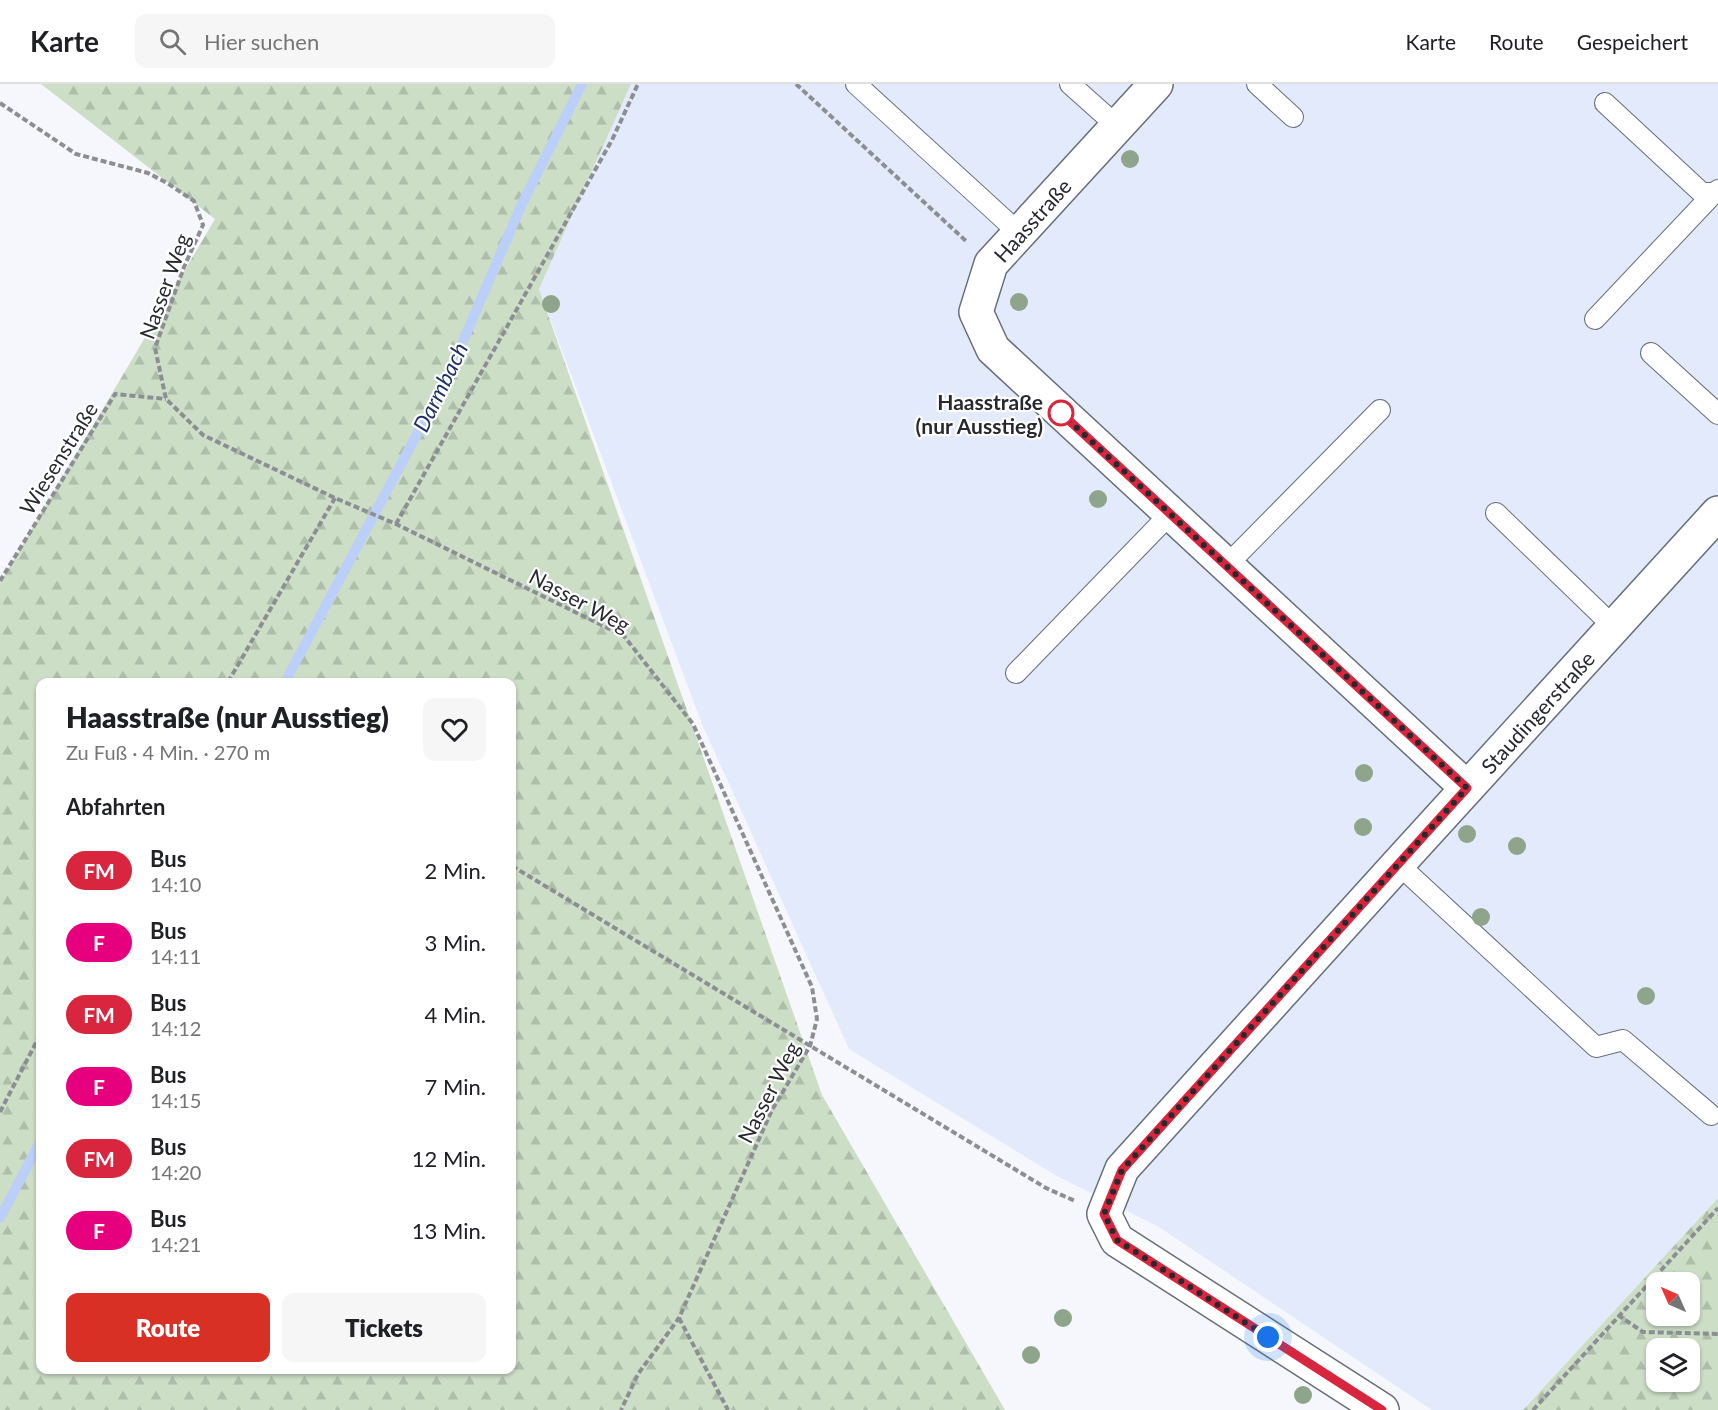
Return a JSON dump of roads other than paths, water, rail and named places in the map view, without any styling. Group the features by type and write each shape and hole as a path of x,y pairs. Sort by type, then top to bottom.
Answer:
{"street":[{"name":"Haasstraße","path":"1156,84 991,264 976,312 993,349 1467,788"},
{"name":"Staudingerstraße","path":"1382,1410 1117,1240 1104,1214 1122,1170 1718,513"}],"lane":[{"path":"856,84 1019,233"},
{"path":"1070,84 1118,126"},
{"path":"1257,84 1293,117"},
{"path":"1605,103 1702,193 1716,191"},
{"path":"1595,319 1716,191"},
{"path":"1651,353 1718,414"},
{"path":"1227,565 1380,410"},
{"path":"1496,513 1614,627"},
{"path":"1016,672 1170,514"},
{"path":"1398,864 1596,1047 1623,1040 1711,1115"}],"waterway":[{"name":"Darmbach","path":"287,678 448,376 521,206 582,84"},
{"name":"Darmbach","path":"0,1218 36,1150"}],"place":[{"name":"Haasstraße (nur Ausstieg)","path":"1061,413"}]}
